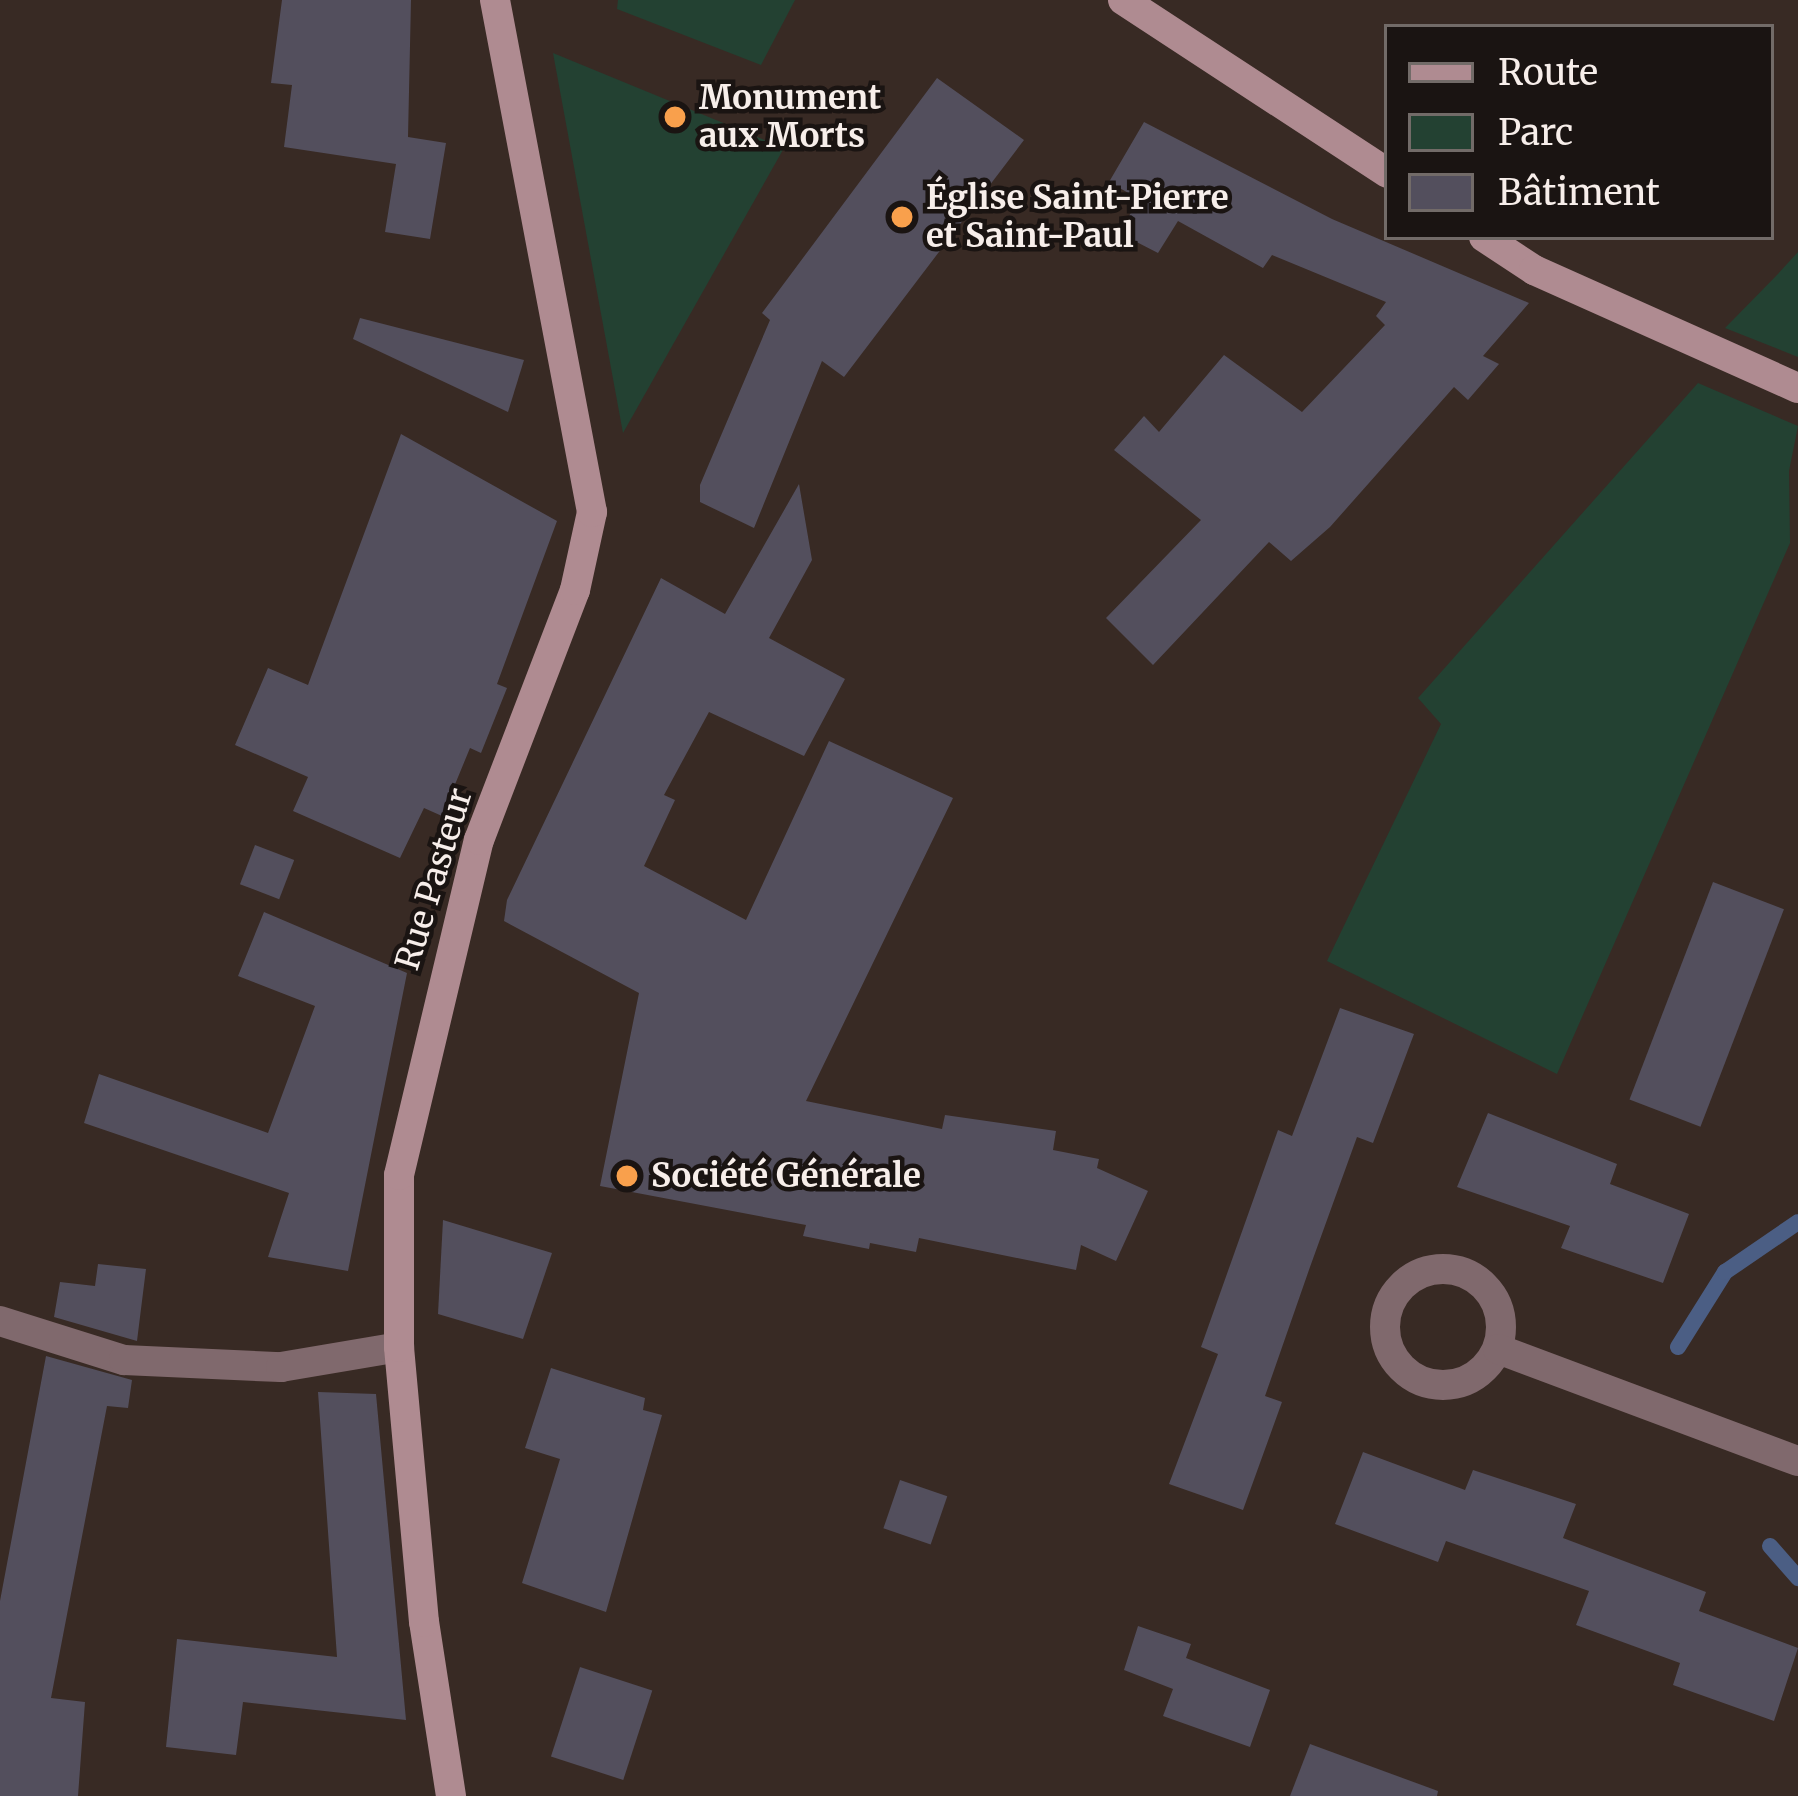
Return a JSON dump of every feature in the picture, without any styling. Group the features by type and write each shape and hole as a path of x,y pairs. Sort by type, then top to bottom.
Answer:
{"street":[{"name":"Rue Pasteur","path":"451,1796 424,1622 399,1347 399,1174 434,1004 479,840 574,590 592,512 495,0"},
{"path":"1123,0 1384,170"},
{"path":"1489,240 1534,270 1798,388"},
{"path":"0,1321 124,1360 281,1367 399,1347"},
{"path":"1498,1349 1798,1461"}],"green space":[{"path":"618,0 795,0 761,65 617,9"},
{"path":"553,53 784,148 623,433"},
{"path":"1798,252 1798,357 1725,328 1776,276"},
{"path":"1698,383 1798,426 1789,471 1790,543 1557,1074 1327,961 1441,724 1418,698"}],"building":[{"path":"282,0 411,0 408,137 446,143 430,239 385,232 396,164 284,147 292,85 271,83"},
{"name":"Église Saint-Pierre et Saint-Paul","path":"937,78 1024,140 844,377 822,361 754,528 700,502 700,485 770,320 762,313"},
{"path":"1144,122 1332,219 1529,303 1483,356 1499,364 1468,400 1454,387 1330,527 1291,561 1269,542 1153,665 1106,618 1201,520 1114,450 1144,416 1159,432 1224,355 1302,412 1385,325 1376,316 1386,302 1272,255 1263,268 1178,221 1158,253 1119,233 1139,199 1109,182"},
{"path":"360,318 524,360 508,412 353,339"},
{"path":"401,434 557,521 497,684 507,688 481,753 470,748 442,816 424,808 400,858 293,811 308,777 235,745 268,668 308,685"},
{"path":"799,484 812,560 769,638 845,679 804,756 709,712 664,795 675,800 644,866 746,920 829,741 953,798 806,1101 942,1129 945,1115 1056,1131 1053,1150 1099,1159 1097,1168 1148,1191 1116,1261 1081,1245 1076,1270 919,1238 916,1252 870,1243 869,1249 803,1236 806,1225 600,1186 639,993 504,921 507,900 661,578 725,614"},
{"path":"255,845 294,860 279,899 240,884"},
{"path":"1713,882 1784,909 1700,1127 1630,1100"},
{"path":"264,912 407,973 348,1271 268,1257 289,1193 84,1123 99,1074 268,1133 315,1006 238,976"},
{"path":"1340,1008 1414,1034 1373,1143 1357,1137 1310,1267 1265,1396 1282,1402 1243,1510 1169,1484 1218,1354 1201,1347 1278,1130 1292,1136"},
{"path":"1488,1113 1617,1164 1610,1184 1689,1214 1663,1283 1561,1248 1570,1226 1457,1187"},
{"path":"443,1220 552,1253 523,1339 438,1314"},
{"path":"98,1264 146,1269 137,1341 54,1317 60,1282 95,1286"},
{"path":"46,1356 132,1380 128,1408 107,1406 51,1698 85,1702 78,1796 0,1796 0,1601"},
{"path":"551,1368 645,1398 643,1410 662,1415 606,1612 522,1583 560,1459 525,1448"},
{"path":"318,1392 376,1394 406,1720 243,1702 236,1755 166,1747 177,1639 337,1657"},
{"path":"1363,1452 1465,1490 1473,1470 1576,1504 1563,1538 1706,1592 1699,1611 1798,1648 1774,1721 1673,1685 1680,1663 1576,1625 1589,1591 1446,1541 1438,1562 1335,1524"},
{"path":"900,1480 947,1496 931,1544 883,1528"},
{"path":"1138,1626 1191,1644 1186,1658 1270,1690 1250,1747 1163,1716 1173,1689 1124,1670"},
{"path":"580,1667 652,1690 623,1780 551,1756"},
{"path":"1310,1744 1438,1791 1437,1796 1290,1796"}],"waterway":[{"path":"1678,1347 1725,1272 1798,1222"},
{"path":"1770,1546 1798,1578"}],"place":[{"name":"Monument aux Morts","path":"675,117"},
{"name":"Église Saint-Pierre et Saint-Paul","path":"902,217"},
{"name":"Société Générale","path":"627,1176"}]}
